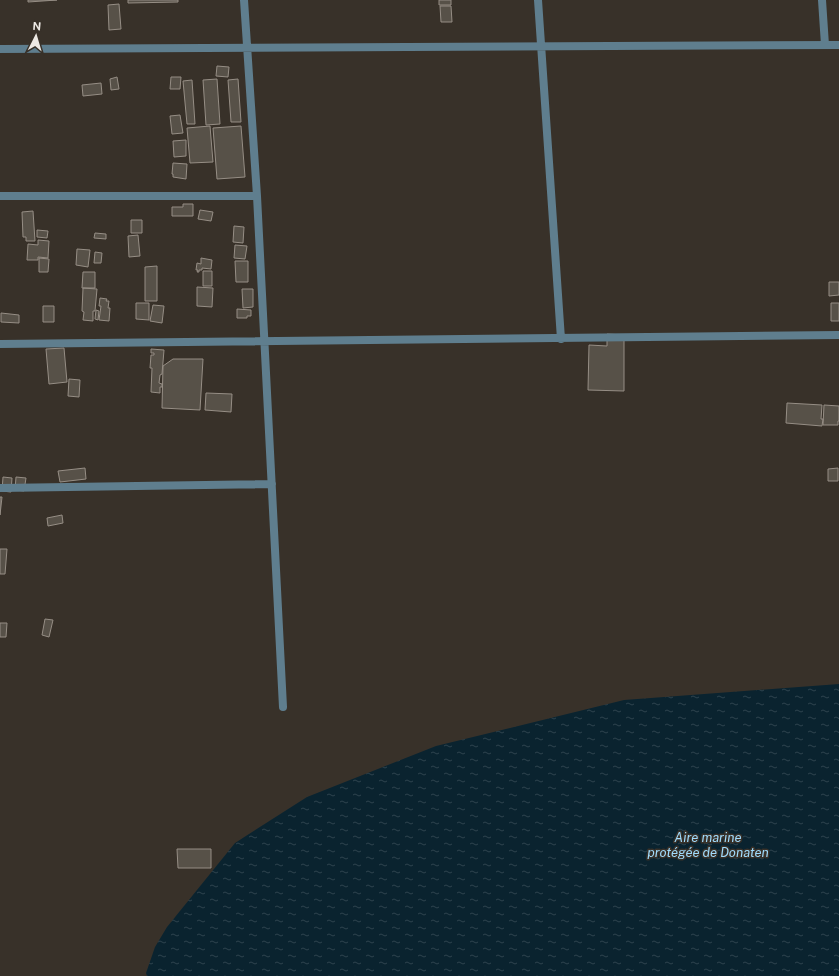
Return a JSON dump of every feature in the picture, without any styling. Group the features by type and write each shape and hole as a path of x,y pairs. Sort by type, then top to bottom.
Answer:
{"street":[{"path":"244,0 257,196 283,707"},
{"path":"538,0 561,338"},
{"path":"822,0 825,45"},
{"path":"0,49 839,45"},
{"path":"0,196 257,196"},
{"path":"0,344 839,336"},
{"path":"0,488 272,484"}],"water":[{"name":"Aire marine protégée de Donaten","path":"839,684 839,976 147,976 146,973 155,947 167,927 235,843 307,797 436,746 624,700"}],"building":[{"path":"28,0 57,0 28,2"},
{"path":"128,0 178,0 178,2 128,3"},
{"path":"439,0 451,0 451,5 439,5"},
{"path":"119,4 121,29 109,30 108,5"},
{"path":"440,6 451,6 452,22 441,22"},
{"path":"217,66 229,67 228,77 216,76"},
{"path":"117,77 119,89 111,90 110,79"},
{"path":"171,77 181,77 180,89 170,89"},
{"path":"217,79 220,124 206,125 203,80"},
{"path":"238,79 241,122 231,122 228,80"},
{"path":"192,80 195,124 187,124 183,81"},
{"path":"101,83 102,94 83,96 82,85"},
{"path":"180,115 183,133 172,134 170,116"},
{"path":"210,126 213,162 190,163 187,128"},
{"path":"241,126 245,177 217,179 213,128"},
{"path":"186,140 186,156 174,157 173,141"},
{"path":"173,163 187,164 186,179 173,177"},
{"path":"183,204 193,204 193,216 172,216 172,207 183,207"},
{"path":"200,210 213,212 211,221 198,219"},
{"path":"33,211 35,241 26,241 26,237 23,237 22,212"},
{"path":"131,220 142,220 142,233 131,233"},
{"path":"234,226 244,227 243,243 233,242"},
{"path":"37,230 48,231 47,238 37,237"},
{"path":"95,233 106,234 106,239 94,238"},
{"path":"138,235 140,256 129,257 128,236"},
{"path":"38,240 49,241 48,258 38,257 38,260 27,260 28,244 38,245"},
{"path":"235,245 247,246 245,259 234,258"},
{"path":"77,249 90,250 88,267 76,265"},
{"path":"95,252 102,253 101,263 94,263"},
{"path":"39,258 49,259 48,272 39,272"},
{"path":"201,258 212,260 211,269 202,268 202,270 197,272 197,263 201,264"},
{"path":"235,261 248,261 248,282 236,282"},
{"path":"157,266 157,301 145,301 145,267"},
{"path":"203,271 212,271 212,286 203,286"},
{"path":"83,272 95,272 95,288 82,288"},
{"path":"829,282 839,282 839,295 829,296"},
{"path":"197,287 213,288 212,307 197,306"},
{"path":"83,288 97,289 95,311 93,311 93,321 83,320"},
{"path":"242,289 253,289 253,307 243,308"},
{"path":"100,298 107,299 106,301 109,301 109,321 99,320 101,306 99,306"},
{"path":"136,303 149,303 149,320 136,319"},
{"path":"831,303 839,303 839,321 831,321"},
{"path":"153,305 164,306 162,323 150,321"},
{"path":"43,306 54,306 54,322 43,322"},
{"path":"237,309 251,310 251,316 247,316 247,318 237,318"},
{"path":"96,310 99,311 98,320 95,319"},
{"path":"1,313 19,315 19,323 1,322"},
{"path":"607,334 624,335 624,391 588,390 589,345 607,346"},
{"path":"64,348 67,382 49,384 46,349"},
{"path":"151,349 164,350 162,374 160,375 159,383 162,384 162,387 160,387 160,393 151,392 151,355 154,355 154,353 151,353"},
{"path":"173,359 203,359 200,410 162,408 163,366"},
{"path":"69,379 80,380 79,397 68,396"},
{"path":"206,393 232,394 231,412 205,410"},
{"path":"787,403 822,405 822,426 786,423"},
{"path":"824,405 839,406 838,425 823,425"},
{"path":"85,468 86,479 60,482 58,471"},
{"path":"838,468 838,481 828,481 828,469"},
{"path":"3,477 12,478 11,492 2,491"},
{"path":"16,477 26,478 24,491 15,490"},
{"path":"0,497 2,497 0,515"},
{"path":"62,515 63,523 48,526 47,518"},
{"path":"0,549 7,549 5,574 0,574"},
{"path":"45,619 53,620 49,637 42,635"},
{"path":"0,623 7,623 6,637 0,637"},
{"path":"177,849 211,849 211,868 178,868"}]}
